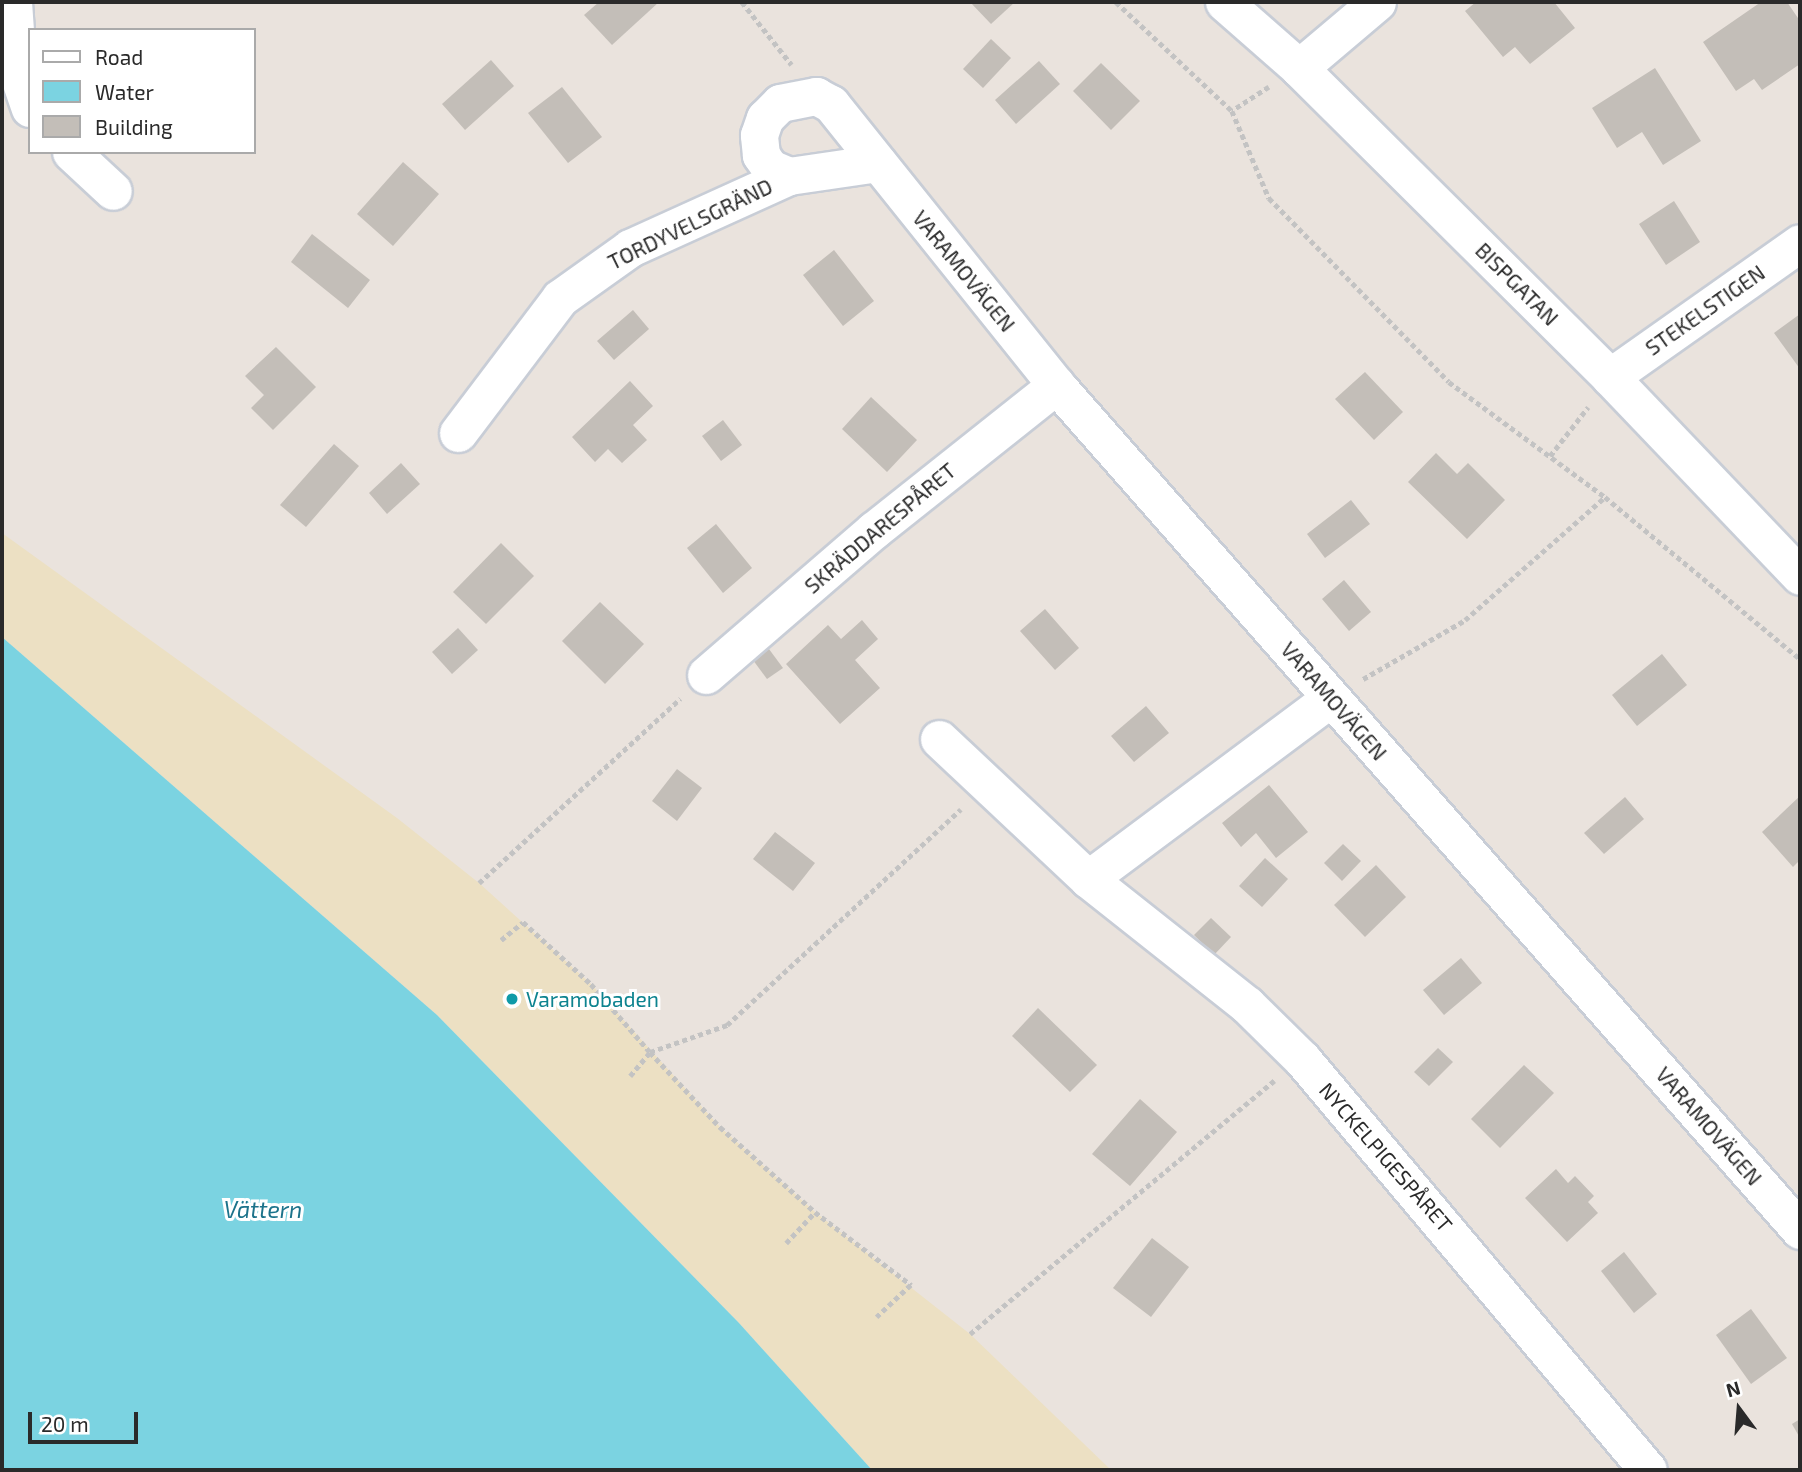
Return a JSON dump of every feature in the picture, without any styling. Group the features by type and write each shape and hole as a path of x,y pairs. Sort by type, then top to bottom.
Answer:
{"street":[{"path":"13,2 19,74 28,102"},
{"name":"BISPGATAN","path":"1224,2 1299,68 1610,377 1800,576"},
{"path":"1299,68 1377,2"},
{"path":"816,96 780,103 765,118 759,135 761,155 770,169 789,176 878,163"},
{"name":"VARAMOVÄGEN","path":"816,96 831,104 851,125 878,163 1056,386 1800,1230"},
{"path":"73,154 113,191"},
{"name":"TORDYVELSGRÄND","path":"458,433 533,330 570,290 630,248 789,176"},
{"name":"STEKELSTIGEN","path":"1610,377 1800,243"},
{"name":"SKRÄDDARESPÅRET","path":"706,675 874,530 1056,386"},
{"path":"1088,879 1331,698"},
{"name":"NYCKELPIGESPÅRET","path":"939,739 1088,879 1247,1005 1302,1059 1648,1470"}],"path":[{"path":"742,2 816,96"},
{"path":"1116,2 1232,111 1269,198 1450,382 1605,497 1800,659"},
{"path":"1232,111 1299,68"},
{"path":"1550,456 1610,377"},
{"path":"1331,698 1465,620 1605,497"},
{"path":"479,883 706,675"},
{"path":"630,1076 650,1052 727,1025 987,785"},
{"path":"501,940 523,922 591,984 720,1126 815,1212 911,1285 877,1318"},
{"path":"970,1334 1302,1059"},
{"path":"786,1243 815,1212"}],"sand":[{"name":"Varamobaden","path":"2,533 397,818 479,883 591,984 720,1127 815,1212 970,1334 1111,1470 872,1470 739,1323 437,1015 2,637"}],"water":[{"name":"Vättern","path":"2,637 437,1015 739,1323 872,1470 2,1470"}],"building":[{"path":"599,2 659,2 612,45 584,15"},
{"path":"970,2 1015,2 991,24"},
{"path":"1476,2 1554,2 1575,28 1530,64 1515,47 1503,57 1465,11"},
{"path":"1761,2 1787,2 1800,21 1800,64 1762,90 1754,79 1736,91 1703,42"},
{"path":"991,39 1011,58 983,88 963,69"},
{"path":"491,60 514,86 465,130 442,104"},
{"path":"1039,61 1060,84 1016,124 995,100"},
{"path":"1101,63 1140,101 1111,130 1073,91"},
{"path":"1655,68 1701,141 1663,165 1642,132 1617,148 1592,108"},
{"path":"562,87 602,137 568,163 528,113"},
{"path":"403,162 439,194 393,246 357,214"},
{"path":"1674,201 1700,242 1666,265 1639,224"},
{"path":"312,234 370,280 348,308 291,262"},
{"path":"834,250 874,301 843,326 803,275"},
{"path":"633,310 649,329 614,360 597,341"},
{"path":"1800,314 1800,369 1774,333"},
{"path":"276,347 316,387 273,430 251,408 264,395 245,376"},
{"path":"1365,372 1403,412 1374,440 1335,399"},
{"path":"630,381 653,406 633,425 647,440 622,463 608,449 595,462 572,437"},
{"path":"871,397 917,440 887,472 842,429"},
{"path":"723,420 742,445 721,461 702,436"},
{"path":"334,444 359,466 306,527 280,505"},
{"path":"1436,453 1457,474 1468,463 1505,500 1467,539 1408,482"},
{"path":"401,463 420,484 387,514 369,493"},
{"path":"1351,500 1370,524 1325,558 1307,534"},
{"path":"716,524 752,568 723,593 687,548"},
{"path":"501,543 534,576 486,624 453,592"},
{"path":"1344,580 1371,612 1349,631 1322,599"},
{"path":"600,602 644,644 605,684 562,641"},
{"path":"1045,609 1079,648 1055,670 1020,631"},
{"path":"862,620 878,639 855,660 880,688 840,724 786,664 828,625 841,639"},
{"path":"458,628 478,650 452,674 432,652"},
{"path":"766,645 783,668 767,679 750,656"},
{"path":"1662,654 1687,685 1637,726 1612,695"},
{"path":"1146,706 1169,733 1134,762 1111,736"},
{"path":"677,769 702,788 677,821 652,801"},
{"path":"1269,785 1308,832 1276,858 1256,833 1241,847 1222,823"},
{"path":"1800,796 1800,860 1793,867 1762,832"},
{"path":"1625,797 1644,819 1604,854 1584,833"},
{"path":"775,832 815,863 793,891 753,859"},
{"path":"1343,844 1361,861 1342,881 1324,863"},
{"path":"1265,858 1288,879 1262,907 1239,886"},
{"path":"1376,865 1406,897 1365,937 1334,905"},
{"path":"1211,918 1231,937 1214,955 1194,935"},
{"path":"1461,958 1482,983 1444,1015 1423,990"},
{"path":"1038,1008 1097,1065 1070,1092 1012,1036"},
{"path":"1438,1048 1453,1062 1429,1086 1414,1072"},
{"path":"1524,1065 1554,1093 1500,1148 1471,1119"},
{"path":"1140,1099 1177,1132 1130,1186 1092,1154"},
{"path":"1556,1169 1568,1183 1575,1176 1594,1196 1588,1202 1598,1213 1567,1242 1525,1198"},
{"path":"1152,1238 1189,1267 1151,1317 1113,1288"},
{"path":"1624,1252 1657,1294 1634,1313 1601,1271"},
{"path":"1751,1309 1787,1358 1751,1384 1716,1335"},
{"path":"1800,1419 1800,1438 1792,1424"}],"place":[{"name":"Varamobaden","path":"512,999"}]}
